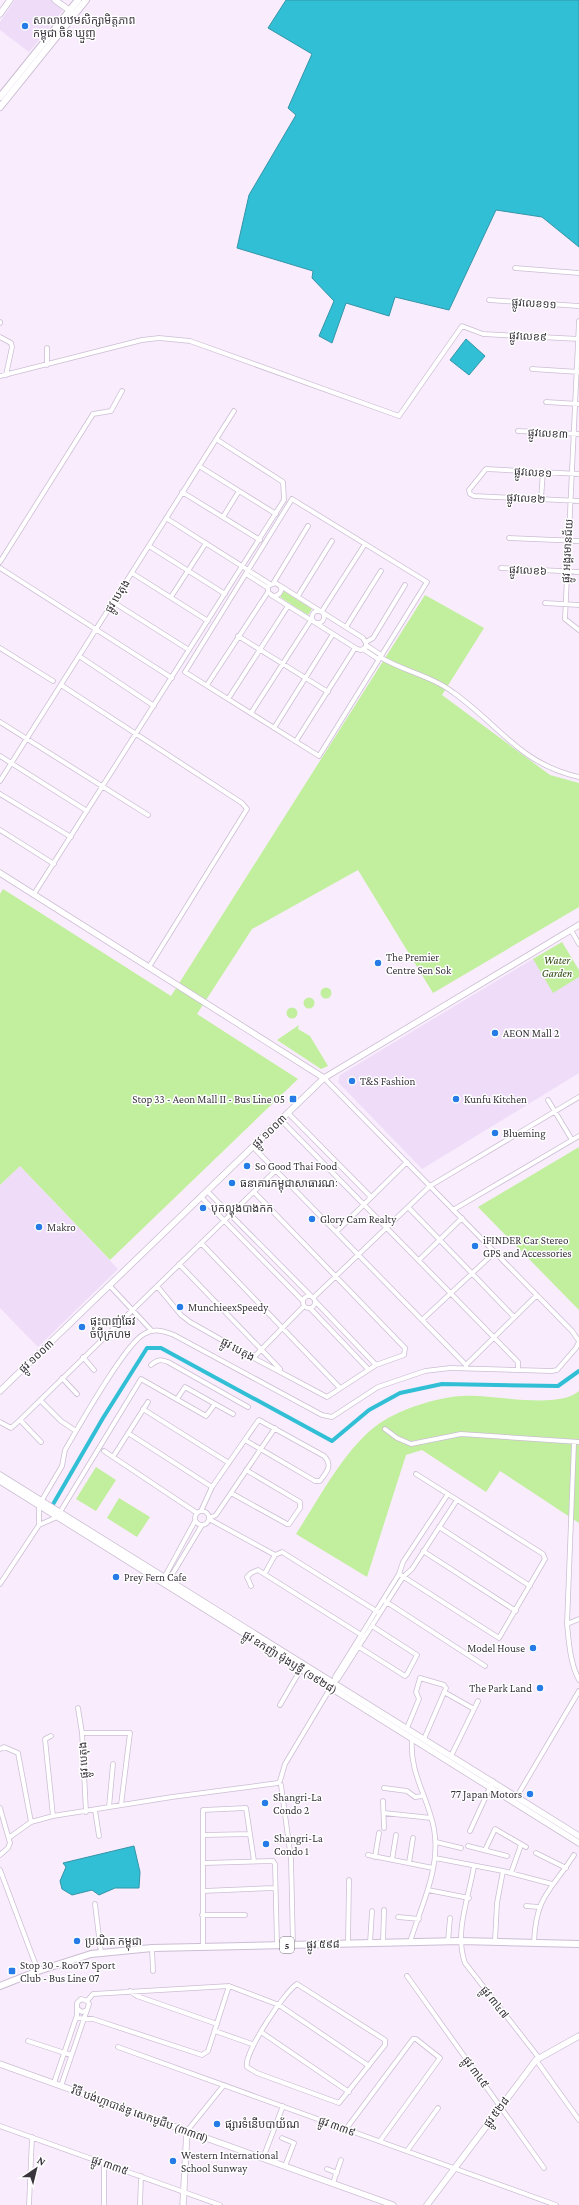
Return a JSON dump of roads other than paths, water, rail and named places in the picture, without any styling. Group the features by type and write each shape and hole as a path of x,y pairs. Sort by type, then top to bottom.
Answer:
{"main road":[{"path":"0,14 10,0"},
{"path":"55,0 72,12"},
{"path":"72,12 78,0"},
{"path":"0,97 12,86 72,12 86,0"},
{"path":"0,107 12,86"},
{"path":"0,873 324,1078"},
{"name":"ផ្លូវ ១០០៣","path":"0,1391 324,1078 579,925"},
{"name":"ផ្លូវ ឧកញ៉ា ម៉ុងឫទ្ធី (១៩២៨)","path":"0,1475 56,1513 413,1735 490,1787 515,1799"},
{"name":"ផ្លូវ ឧកញ៉ា ម៉ុងឫទ្ធី (១៩២៨)","path":"0,1481 42,1504"},
{"name":"ផ្លូវ ឧកញ៉ា ម៉ុងឫទ្ធី (១៩២៨)","path":"165,1581 301,1669 407,1728 413,1735 424,1739 492,1781 515,1799 578,1839"},
{"name":"ផ្លូវ ៥៩៨","path":"0,1986 38,1971 101,1953 152,1948 448,1941 579,1944"},
{"name":"ផ្លូវ ៥២៨","path":"427,2205 500,2106 538,2059 579,2036"},
{"name":"វិថី បង់ហ្គាបាន់ឌូ សេកមូជីប (៣៣៧)","path":"0,2064 393,2205"},
{"path":"183,2205 187,2131"}],"street":[{"path":"515,268 579,272"},
{"name":"ផ្លូវលេខ១១","path":"489,300 579,306"},
{"name":"ផ្លូវ អង្គរមានជ័យ","path":"579,321 570,474 565,604 566,622 579,630"},
{"name":"ផ្លូវលេខ៩","path":"47,365 142,340 159,338 190,341 399,416 460,328 467,326 478,333 578,339"},
{"path":"0,337 11,343 12,347 6,375"},
{"path":"0,376 47,365 46,348"},
{"path":"532,370 577,372"},
{"path":"0,562 93,414 111,411 122,391"},
{"path":"546,402 579,404"},
{"name":"ផ្លូវ បេតុង","path":"0,781 234,411"},
{"name":"ផ្លូវលេខ៣","path":"518,431 579,434"},
{"path":"34,894 284,500 283,482 216,439"},
{"path":"199,466 276,514"},
{"name":"ផ្លូវលេខ១","path":"474,496 470,494 469,490 486,469 579,474"},
{"path":"541,499 542,472"},
{"path":"223,517 239,491"},
{"path":"182,492 260,540"},
{"name":"ផ្លូវលេខ២","path":"474,496 579,501"},
{"path":"292,500 365,544 427,582 319,756 186,672 292,500"},
{"path":"166,518 242,566 247,572 270,588 288,606 355,648 363,649 450,690 522,751 562,774 579,778"},
{"path":"207,685 308,526"},
{"path":"508,538 579,541"},
{"path":"298,596 332,542"},
{"path":"171,597 206,544"},
{"path":"322,611 365,544"},
{"path":"148,546 225,594"},
{"path":"0,568 172,678"},
{"name":"ផ្លូវលេខ៦","path":"501,568 579,572"},
{"path":"346,627 381,571"},
{"path":"132,573 208,621"},
{"path":"270,588 279,585 322,611 363,638 380,657"},
{"path":"270,588 276,596 280,593 281,589 279,585"},
{"path":"363,649 366,643 373,638 405,585"},
{"path":"114,602 190,650"},
{"path":"545,603 579,605"},
{"path":"228,699 288,606"},
{"path":"315,611 322,611 325,616 324,620 321,623 315,622 312,619 312,615 315,611"},
{"path":"251,713 311,620"},
{"path":"274,728 333,634"},
{"path":"238,636 328,692"},
{"path":"0,648 53,681"},
{"path":"296,741 355,648"},
{"path":"79,656 154,706"},
{"path":"60,686 242,803 247,810 149,967"},
{"path":"0,722 148,815"},
{"path":"0,756 87,811"},
{"path":"0,794 71,837"},
{"path":"0,830 54,864"},
{"path":"571,930 579,944"},
{"path":"39,1525 42,1504 62,1466 65,1450 76,1431 131,1345 140,1337 152,1331 162,1331 174,1335 328,1417 338,1415 369,1392 397,1379 435,1369 466,1366 518,1370 557,1370 576,1348 579,1341 572,1331 324,1078"},
{"path":"310,1308 313,1306 313,1298 430,1186 579,1097"},
{"path":"548,1100 572,1140"},
{"path":"288,1113 371,1197"},
{"path":"281,1120 518,1362 518,1370"},
{"path":"453,1210 579,1136"},
{"path":"253,1147 466,1366"},
{"path":"336,1232 407,1162"},
{"path":"0,1422 11,1428 20,1420 276,1170"},
{"path":"347,1186 354,1180"},
{"path":"208,1191 313,1298 376,1365"},
{"path":"201,1243 340,1388 368,1369 402,1356 406,1353 405,1348 254,1192"},
{"path":"201,1197 368,1369"},
{"path":"408,1207 514,1317"},
{"path":"419,1260 462,1218"},
{"path":"422,1320 495,1252"},
{"path":"179,1264 262,1349 282,1372"},
{"path":"110,1286 152,1331"},
{"name":"ផ្លូវ បេតុង","path":"156,1286 181,1316 250,1356 323,1395 327,1396 340,1388"},
{"path":"466,1366 537,1295"},
{"path":"250,1356 256,1355 283,1327 304,1303 306,1297 313,1298"},
{"path":"83,1357 94,1370"},
{"path":"150,1365 156,1360 168,1362 248,1407"},
{"path":"62,1378 77,1394"},
{"path":"0,1584 39,1525 56,1513 141,1379 206,1416 215,1404"},
{"path":"177,1399 185,1387 233,1414"},
{"path":"40,1400 61,1421 76,1431"},
{"path":"113,1457 148,1402"},
{"path":"143,1409 229,1463"},
{"path":"20,1420 41,1442"},
{"path":"165,1581 212,1487 245,1440 260,1420 326,1458 330,1467 320,1481 315,1481 245,1440"},
{"path":"165,1581 202,1525 207,1524 209,1518 216,1515 274,1428"},
{"path":"385,1429 397,1438 411,1444 461,1434 577,1442 567,1624 570,1651 575,1672 579,1680"},
{"path":"128,1433 212,1487"},
{"path":"104,1452 199,1512 207,1513 209,1518 275,1555"},
{"path":"231,1493 287,1524 289,1524 300,1508 300,1502 246,1470"},
{"path":"399,1574 499,1638 545,1559 544,1555 416,1474"},
{"path":"385,1601 399,1574 403,1562 448,1494"},
{"path":"294,1944 291,1859 280,1783 284,1764 332,1685 335,1676 385,1601 403,1577 412,1569 457,1500"},
{"path":"195,1521 202,1525"},
{"path":"439,1527 530,1586"},
{"path":"265,1574 266,1569 275,1555 279,1551 285,1553 378,1612"},
{"path":"423,1552 516,1611"},
{"path":"251,1586 247,1577 251,1572 258,1570 363,1636"},
{"path":"385,1601 485,1666"},
{"path":"332,1685 338,1679 359,1647 363,1636 372,1626 378,1612"},
{"path":"567,1624 579,1619"},
{"path":"359,1647 404,1676 407,1674 417,1655 372,1626"},
{"path":"280,1705 301,1669"},
{"path":"407,1728 419,1699 416,1692 420,1678 444,1685 446,1688 424,1739"},
{"path":"515,1799 579,1691"},
{"path":"444,1692 474,1709"},
{"path":"451,1756 478,1701"},
{"name":"ផ្លូវ បេតុង","path":"78,1708 82,1733 86,1812"},
{"path":"82,1733 130,1733 121,1805"},
{"path":"410,1942 428,1890 435,1858 436,1842 431,1818 412,1765 413,1735"},
{"path":"51,1736 44,1739 53,1816"},
{"path":"0,1748 4,1747 18,1753 31,1822"},
{"path":"109,1807 113,1764"},
{"path":"470,1831 492,1781"},
{"path":"10,1837 31,1822 53,1816 280,1783"},
{"path":"384,1788 406,1791 415,1797 423,1796"},
{"path":"383,1801 384,1828"},
{"path":"203,1946 202,1915 204,1810 243,1806 248,1811 254,1861"},
{"path":"0,1808 10,1837 8,1848 0,1855"},
{"path":"95,1810 99,1836"},
{"path":"384,1813 431,1818"},
{"path":"485,1850 495,1829 524,1846 511,1873"},
{"path":"204,1835 250,1834"},
{"path":"376,1857 379,1834"},
{"path":"392,1860 396,1835"},
{"path":"408,1863 413,1838"},
{"path":"436,1842 461,1848"},
{"path":"468,1846 507,1856"},
{"path":"536,1853 566,1868"},
{"path":"534,1942 535,1923 544,1894 566,1868 574,1855"},
{"path":"368,1856 433,1868"},
{"path":"435,1858 503,1871 552,1884"},
{"path":"204,1863 273,1861 275,1864 274,1888 277,1945"},
{"name":"ផ្លូវ ៣៤៧","path":"474,1866 469,1898 463,1919 461,1948 465,1963 538,2059 579,2120"},
{"path":"0,1870 38,1971"},
{"path":"495,1941 497,1903 503,1871"},
{"path":"348,1943 349,1880"},
{"path":"203,1891 274,1888"},
{"path":"428,1890 469,1898"},
{"path":"95,1904 101,1953"},
{"path":"526,1906 539,1907"},
{"path":"370,1943 372,1910"},
{"path":"383,1942 384,1910"},
{"path":"202,1915 245,1915"},
{"path":"398,1917 418,1919"},
{"path":"448,1941 450,1918"},
{"path":"152,1948 153,1971"},
{"name":"ផ្លូវ ៣៤៥","path":"407,1976 544,2168"},
{"path":"300,1984 383,2037 384,2045 350,2092 338,2104 249,2069 247,2061 252,2044 261,2032 294,1985 300,1984"},
{"path":"76,2018 93,2019 202,2055 208,2051 229,1986"},
{"path":"87,2001 93,1994 229,1986 279,2005 369,2066"},
{"path":"130,1991 137,1996 217,2024"},
{"path":"54,2083 76,2018 78,2009 77,2003 79,2000 87,2001"},
{"path":"61,2086 89,2006 87,2001"},
{"path":"78,2009 82,2012 87,2010"},
{"path":"215,2031 252,2044"},
{"path":"261,2032 350,2092"},
{"path":"346,2129 413,2039 416,2039 440,2058 380,2141"},
{"path":"28,2041 71,2055"},
{"name":"ផ្លូវ ៣៣៩","path":"118,2047 556,2205"},
{"path":"187,2131 224,2085"},
{"path":"263,2158 284,2106"},
{"path":"407,2151 438,2108"},
{"name":"ផ្លូវ ៣៣៥","path":"0,2126 220,2205"},
{"path":"29,2205 32,2137"},
{"path":"282,2138 294,2143 285,2166"},
{"path":"333,2184 341,2160"},
{"path":"104,2163 104,2205"},
{"path":"327,2169 337,2172"},
{"path":"140,2205 141,2176"}],"water":[{"path":"286,0 579,0 579,247 542,217 496,210 449,310 395,297 389,316 346,303 332,343 319,336 334,301 312,278 313,271 237,248 249,195 296,115 288,108 312,54 268,28"},
{"path":"466,339 485,356 469,375 450,360"},
{"path":"134,1846 140,1872 139,1888 115,1888 99,1895 92,1890 72,1895 62,1889 60,1881 66,1867 63,1863"}],"waterway":[{"path":"52,1506 103,1418 147,1348 161,1348 332,1441 369,1410 400,1393 442,1384 558,1386 579,1371"}],"place":[{"name":"សាលាបឋមសិក្សាមិត្តភាព កម្ពុជា ចិន ឃ្មួញ","path":"25,26"},
{"name":"The Premier Centre Sen Sok","path":"378,963"},
{"name":"AEON Mall 2","path":"495,1033"},
{"name":"T&S Fashion","path":"352,1081"},
{"name":"Stop 33 - Aeon Mall II - Bus Line 05","path":"293,1099"},
{"name":"Kunfu Kitchen","path":"456,1099"},
{"name":"Blueming","path":"495,1133"},
{"name":"So Good Thai Food","path":"247,1166"},
{"name":"ធនាគារកម្ពុជាសាធារណៈ","path":"232,1183"},
{"name":"បុកល្ហុងបាងកក","path":"203,1208"},
{"name":"Glory Cam Realty","path":"312,1219"},
{"name":"Makro","path":"39,1227"},
{"name":"iFINDER Car Stereo GPS and Accessories","path":"475,1246"},
{"name":"MunchieexSpeedy","path":"180,1307"},
{"name":"ផ្ទះបាញ់ឆែវ ចំប៉ីក្រហម","path":"82,1327"},
{"name":"Prey Fern Cafe","path":"116,1577"},
{"name":"Model House","path":"533,1648"},
{"name":"The Park Land","path":"540,1688"},
{"name":"77 Japan Motors","path":"530,1794"},
{"name":"Shangri-La Condo 2","path":"265,1803"},
{"name":"Shangri-La Condo 1","path":"266,1844"},
{"name":"ប្រណិត កម្ពុជា","path":"77,1941"},
{"name":"Stop 30 - RooY7 Sport Club - Bus Line 07","path":"12,1971"},
{"name":"ផ្សារទំនើបបាយ័ណ","path":"217,2124"},
{"name":"Western International School Sunway","path":"173,2161"}],"park label":[{"name":"Water Garden","path":"557,966"}]}
